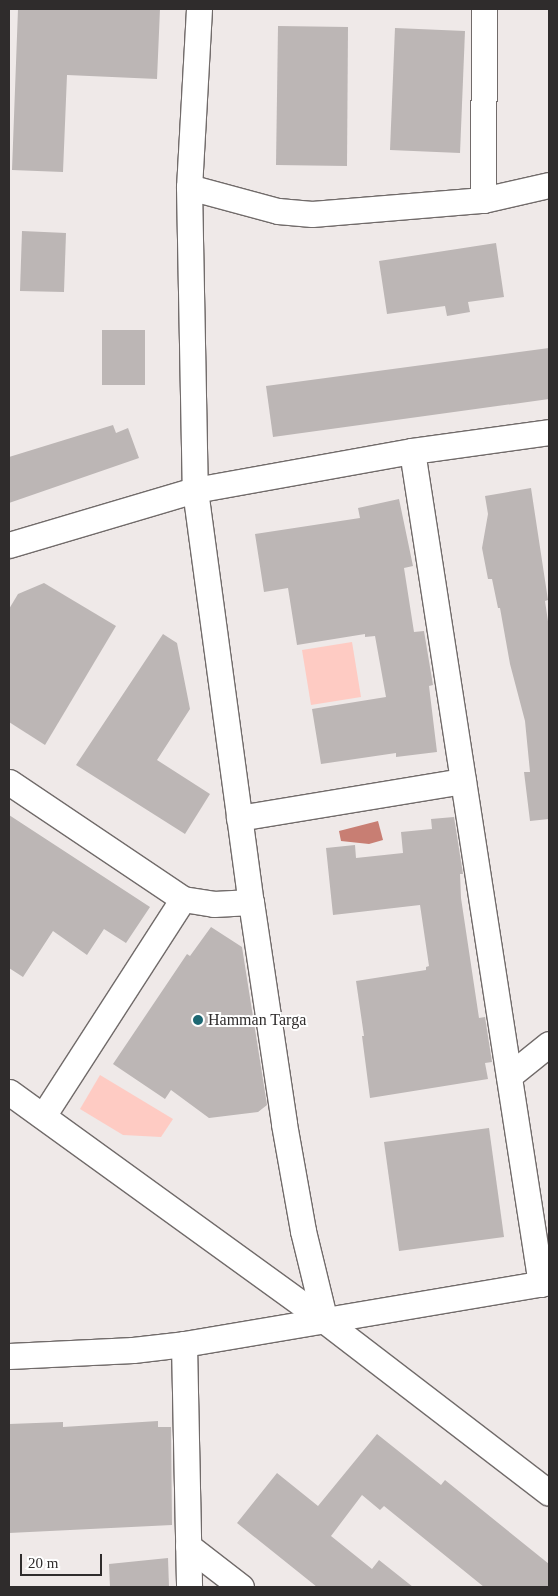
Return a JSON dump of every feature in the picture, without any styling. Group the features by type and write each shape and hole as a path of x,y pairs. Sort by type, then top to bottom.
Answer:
{"street":[{"path":"199,9 189,187 195,490 251,902 303,1231 325,1321"},
{"path":"483,200 484,9"},
{"path":"189,187 278,211 312,214 483,200 549,185"},
{"path":"9,545 195,490 412,451 549,432"},
{"path":"9,1356 133,1350 184,1344 545,1283 508,1076 412,451"},
{"path":"239,818 463,781"},
{"path":"9,782 183,899 214,904 251,902"},
{"path":"43,1116 183,899"},
{"path":"508,1076 549,1044"},
{"path":"9,1092 325,1321 549,1493"},
{"path":"184,1344 189,1587"},
{"path":"188,1546 241,1587"}],"shaded area":[{"path":"352,642 361,697 311,705 302,650"},
{"path":"378,821 383,840 369,844 341,841 339,831"},
{"path":"100,1075 173,1119 161,1137 123,1135 80,1109"}],"building":[{"path":"18,9 160,9 157,79 67,75 63,172 12,170"},
{"path":"278,26 348,27 347,166 276,165"},
{"path":"395,28 465,31 460,153 390,150"},
{"path":"22,231 66,233 64,292 20,291"},
{"path":"496,243 504,297 468,302 470,312 447,316 445,306 387,314 379,261"},
{"path":"102,330 145,330 145,385 102,385"},
{"path":"549,348 549,399 273,437 266,386"},
{"path":"113,425 116,433 128,428 139,458 9,503 9,457"},
{"path":"531,488 548,600 545,601 549,628 549,819 530,821 524,772 530,772 525,721 510,664 500,608 498,608 492,579 488,579 482,548 488,514 485,496"},
{"path":"399,499 413,566 404,568 414,632 424,631 433,685 429,686 437,752 396,757 396,753 321,764 312,709 386,697 375,636 365,637 365,634 297,645 288,588 264,592 255,534 360,518 358,508"},
{"path":"44,583 116,626 45,745 9,722 9,609 18,594"},
{"path":"163,634 177,643 190,709 157,760 210,794 185,834 76,765"},
{"path":"9,815 150,907 126,943 104,929 87,955 53,931 23,977 9,968"},
{"path":"454,817 463,874 460,874 461,898 479,1018 485,1017 492,1062 485,1063 488,1079 370,1098 356,981 426,970 426,967 429,966 420,905 333,915 326,848 355,845 356,858 403,853 401,832 432,829 431,819"},
{"name":"Hamman Targa","path":"211,927 242,947 267,1105 258,1112 209,1118 171,1090 165,1099 113,1064 187,954 190,956"},
{"path":"489,1128 504,1237 399,1251 384,1142"},
{"path":"158,1421 158,1427 171,1427 172,1525 9,1533 9,1424 63,1422 63,1427"},
{"path":"377,1434 441,1485 445,1480 549,1564 549,1587 484,1587 384,1506 380,1510 362,1495 331,1536 372,1569 379,1560 413,1587 317,1587 237,1523 277,1473 318,1506"},
{"path":"168,1558 169,1587 110,1587 109,1564"}],"place":[{"name":"Hamman Targa","path":"198,1020"}]}
